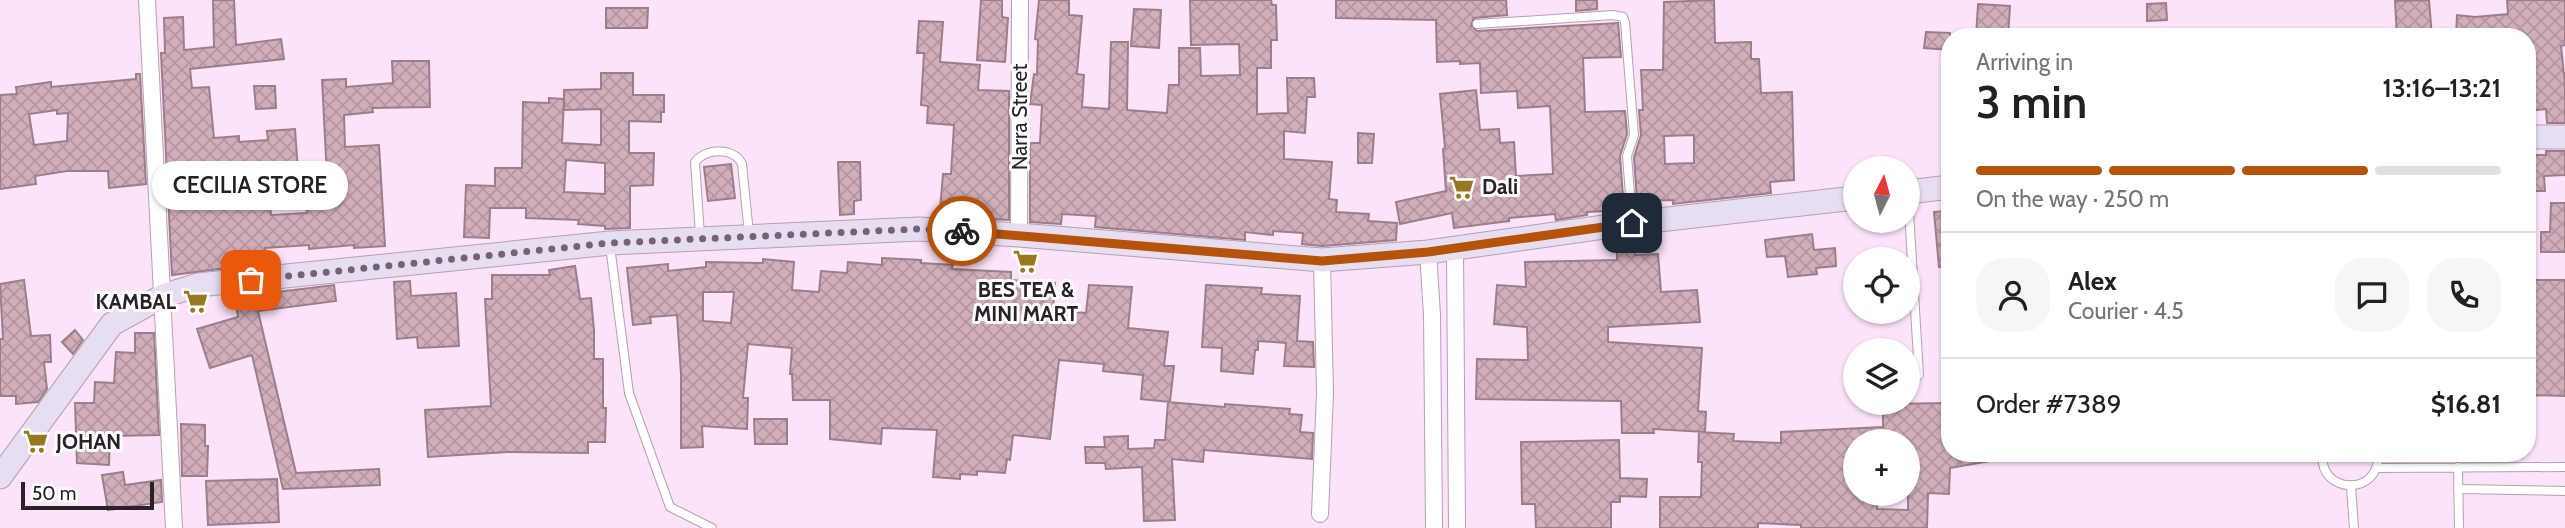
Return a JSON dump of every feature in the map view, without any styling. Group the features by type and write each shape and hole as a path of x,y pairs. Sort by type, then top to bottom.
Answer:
{"main road":[{"path":"2536,137 2565,137"},
{"path":"1920,191 1941,188"},
{"path":"0,477 112,324 163,296 198,285 610,243 919,229 1322,261 1428,252 1632,223 1843,199"}],"street":[{"path":"147,0 174,528"},
{"name":"Narra Street","path":"1020,0 1020,235"},
{"path":"1455,248 1457,528"},
{"path":"1428,252 1432,314 1434,528"},
{"path":"1320,514 1325,393 1322,261"}],"lane":[{"path":"1477,24 1613,15 1623,17 1634,135 1627,156 1632,223"},
{"path":"700,239 695,162 705,153 731,152 742,164 749,235"},
{"path":"1910,233 1917,338"},
{"path":"610,243 629,393 670,507 712,528"},
{"path":"2324,462 2324,469 2331,478 2340,484 2351,486 2371,477 2377,462"},
{"path":"2458,467 2459,528"},
{"path":"2377,468 2565,467"},
{"path":"2351,486 2354,528"},
{"path":"2459,489 2565,491"}],"building":[{"path":"213,0 234,0 236,45 281,39 284,59 190,69 192,88 209,87 214,138 239,136 239,142 268,140 267,131 295,129 299,185 269,187 271,215 307,213 305,198 328,196 322,80 346,79 346,87 393,83 392,61 429,61 430,107 372,108 373,112 344,115 345,147 379,145 385,246 354,248 354,245 309,249 309,245 265,248 267,258 242,263 242,266 172,275 161,53 165,53 164,18 183,17 184,50 214,47"},
{"path":"981,0 1002,0 1002,17 1008,18 1005,62 977,60"},
{"path":"1039,0 1069,0 1069,15 1082,16 1077,74 1084,75 1082,107 1109,109 1111,42 1128,42 1127,110 1167,113 1169,85 1179,85 1179,48 1200,48 1201,76 1240,75 1239,44 1191,45 1190,0 1271,0 1272,5 1276,5 1277,40 1271,40 1271,68 1257,68 1257,114 1288,113 1287,78 1314,78 1315,97 1307,97 1305,133 1284,131 1284,159 1332,162 1329,199 1337,200 1336,212 1369,214 1368,221 1397,223 1396,240 1322,246 1302,244 1303,233 1273,231 1273,235 1245,232 1245,240 1095,227 1096,216 1062,214 1061,224 1030,222 1030,143 1040,143 1042,105 1030,104 1034,74 1037,75 1038,40 1035,39"},
{"path":"1336,0 1506,0 1507,15 1474,18 1471,25 1477,31 1618,23 1621,57 1583,58 1585,112 1625,111 1627,134 1620,156 1624,210 1587,212 1587,215 1556,220 1555,214 1509,218 1509,221 1454,228 1452,213 1400,224 1396,202 1446,191 1440,94 1476,90 1480,130 1499,129 1500,143 1514,142 1516,176 1553,174 1550,106 1518,108 1517,91 1481,93 1480,63 1437,62 1436,20 1336,18"},
{"path":"1576,0 1597,0 1597,9 1576,11"},
{"path":"1714,0 1715,43 1751,42 1751,59 1759,59 1761,93 1792,92 1794,180 1770,182 1771,193 1673,204 1673,200 1637,201 1634,157 1641,135 1641,70 1663,70 1664,2","holes":["1694,135 1694,163 1665,164 1664,136"]},
{"path":"2429,0 2431,28 2396,28 2395,1"},
{"path":"2507,0 2565,0 2565,45 2561,46 2565,123 2547,123 2546,109 2536,110 2536,28 2456,28 2457,15 2475,17 2508,14"},
{"path":"2166,3 2167,20 2147,21 2147,4"},
{"path":"1978,4 2010,6 2009,28 1977,28"},
{"path":"606,8 648,8 647,28 606,28"},
{"path":"1134,9 1161,10 1159,48 1131,46"},
{"path":"919,21 943,22 940,62 980,65 978,90 1009,91 1009,220 989,219 989,214 940,210 943,174 951,174 954,125 927,123 928,106 921,105 924,53 917,53"},
{"path":"1926,32 1941,33 1941,49 1924,48"},
{"path":"601,73 633,73 633,95 664,95 661,122 629,121 629,153 654,153 653,185 630,186 630,228 605,229 605,226 578,224 579,220 526,218 526,208 490,208 489,238 464,237 466,185 495,186 495,168 522,168 523,102 549,103 549,98 564,99 564,90 601,89","holes":["564,99 564,110 601,109 601,145 562,143","566,160 605,163 605,194 564,192"]},
{"path":"136,74 140,74 146,184 109,188 108,171 67,171 35,176 36,184 0,189 0,95 17,94 16,87 51,82 51,87 136,79","holes":["57,110 57,114 68,113 67,141 34,145 29,114"]},
{"path":"254,86 275,86 276,108 256,109"},
{"path":"1358,133 1374,134 1372,163 1358,163"},
{"path":"2546,151 2565,151 2565,175 2544,176 2545,191 2536,191 2536,155 2546,155"},
{"path":"838,162 860,162 861,200 854,201 854,214 840,215"},
{"path":"731,164 735,198 708,201 704,167"},
{"path":"2551,203 2565,203 2565,252 2541,252 2541,232 2550,232"},
{"path":"1934,212 1941,212 1941,267 1939,267"},
{"path":"1812,234 1814,250 1835,248 1836,266 1816,268 1817,274 1788,277 1785,256 1767,257 1765,240"},
{"path":"1617,248 1635,248 1635,255 1658,254 1661,292 1697,290 1700,322 1608,327 1608,342 1702,348 1698,411 1706,412 1705,432 1653,429 1654,433 1622,433 1621,401 1476,399 1477,359 1528,360 1527,327 1494,324 1497,285 1526,287 1525,262 1617,260"},
{"path":"882,258 921,260 921,263 953,265 952,269 1011,272 1011,280 1055,283 1053,310 1086,313 1089,285 1132,287 1128,328 1168,332 1164,366 1174,366 1170,402 1141,399 1143,375 1103,371 1104,364 1059,360 1050,439 1013,435 1010,460 1007,459 1005,473 977,471 977,475 960,474 960,479 933,477 937,430 882,428 881,444 830,439 830,400 793,400 790,374 792,348 748,344 743,398 748,398 747,429 702,426 703,447 681,448 681,374 677,315 650,317 651,323 633,325 627,268 668,264 668,271 706,267 706,262 763,263 763,259 794,262 792,290 819,292 821,271 847,273 848,262 882,265","holes":["703,292 734,292 731,323 703,321"]},
{"path":"575,266 580,299 591,298 594,359 603,359 605,442 588,442 588,453 508,452 428,457 425,410 491,406 485,299 492,299 492,275 550,275 549,270"},
{"path":"24,280 31,336 50,335 51,362 44,362 47,389 38,402 16,404 16,396 0,396 0,339 3,339 0,284"},
{"path":"2536,280 2565,280 2565,396 2536,395"},
{"path":"410,281 411,296 456,293 459,346 418,348 417,337 397,339 394,282"},
{"path":"334,285 336,301 258,311 296,473 379,469 380,485 283,489 252,355 210,368 197,329 238,317 235,297"},
{"path":"1206,285 1262,288 1261,294 1300,296 1297,341 1313,342 1314,367 1284,366 1286,343 1258,341 1253,374 1221,371 1222,348 1202,347"},
{"path":"75,330 83,340 73,354 62,342"},
{"path":"135,333 154,333 159,435 110,436 109,465 77,463 75,403 94,403 95,382 114,383 116,352 135,353"},
{"path":"1168,402 1290,409 1289,414 1302,415 1300,432 1313,433 1312,459 1204,450 1203,462 1172,459 1175,520 1144,521 1142,467 1106,469 1105,463 1086,463 1085,447 1105,447 1104,437 1128,436 1128,449 1154,448 1155,440 1165,440"},
{"path":"1920,403 1941,403 1941,462 1984,462 1950,468 1949,494 1928,493 1927,528 1801,528 1801,525 1758,523 1758,528 1660,528 1660,497 1701,497 1699,432 1734,434 1733,441 1781,443 1781,432 1883,427 1883,415 1920,415"},
{"path":"754,419 787,419 787,444 755,444"},
{"path":"181,424 205,425 205,446 208,446 207,476 182,476"},
{"path":"1619,440 1620,478 1647,479 1646,497 1620,496 1620,502 1611,502 1611,528 1536,528 1535,504 1522,504 1521,442"},
{"path":"123,472 125,485 161,480 162,502 108,510 102,475"},
{"path":"277,479 279,522 208,525 206,481"}],"way so far":[{"path":"251,280 610,243 816,232 919,229 962,231"}],"place":[{"name":"Dali","path":"1462,187"},
{"name":"BES TEA & MINI MART","path":"1026,261"},
{"name":"CECILIA STORE","path":"251,280"},
{"name":"KAMBAL","path":"196,302"},
{"name":"JOHAN","path":"36,442"}],"route":[{"path":"962,231 1322,261 1428,252 1632,223"}]}
